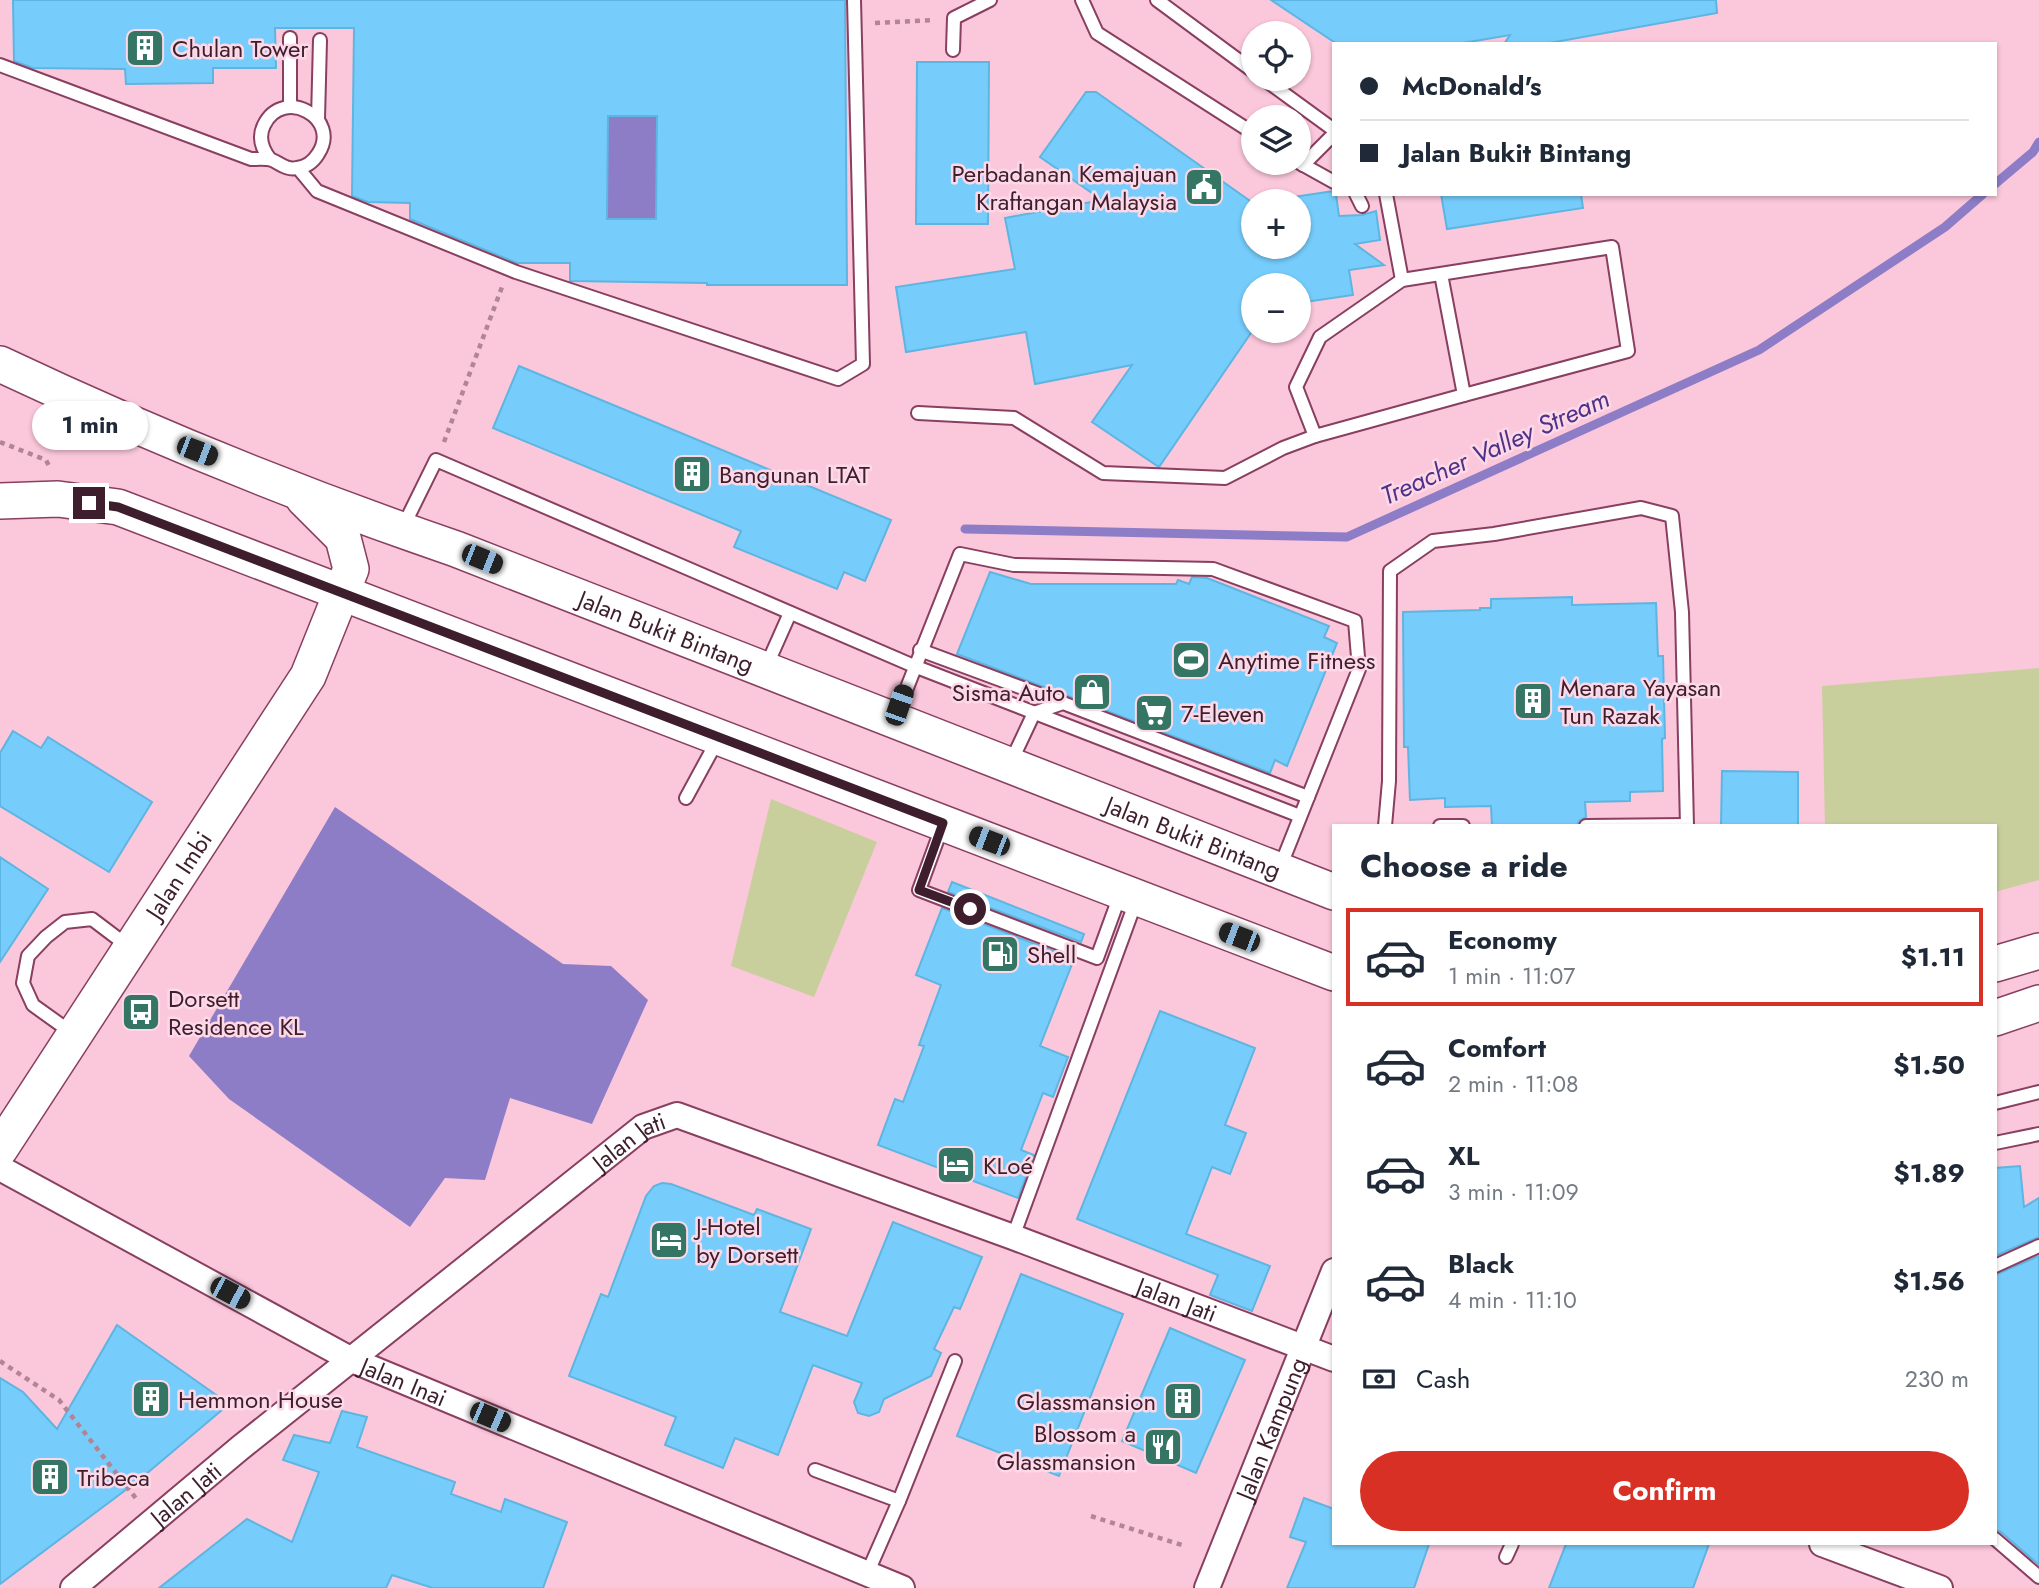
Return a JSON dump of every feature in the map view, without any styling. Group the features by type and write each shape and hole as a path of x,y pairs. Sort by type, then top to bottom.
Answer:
{"main road":[{"name":"Jalan Bukit Bintang","path":"0,364 126,423 1332,891"},
{"path":"0,374 48,387"},
{"name":"Jalan Imbi","path":"0,1149 308,676 351,569 343,538 291,488"},
{"path":"0,501 58,499 118,507 1332,972"},
{"path":"1997,963 2039,951"},
{"path":"1997,1017 2039,1003"}],"street":[{"name":"Jalan Jati","path":"72,1588 240,1448 643,1127 677,1115 1013,1237 1332,1358"},
{"name":"Jalan Inai","path":"0,1168 352,1360 902,1588"},
{"name":"Jalan Kampung","path":"1208,1588 1332,1276"},
{"path":"1825,1545 1940,1588"}],"lane":[{"path":"298,168 317,191 508,269 838,379 863,364 854,0"},
{"path":"953,50 954,18 990,0"},
{"path":"1082,0 1097,33 1241,125"},
{"path":"1157,0 1241,62"},
{"path":"290,38 290,106"},
{"path":"318,120 320,40"},
{"path":"0,65 251,159 270,159"},
{"path":"1280,91 1332,130"},
{"path":"290,106 301,107 310,112 323,129 321,150 307,165 298,168 278,165 270,159 264,152 261,132 270,115 290,106"},
{"path":"1311,154 1332,134"},
{"path":"1311,169 1332,181"},
{"path":"1386,196 1402,280"},
{"path":"918,413 1014,418 1103,472 1225,478 1283,448 1315,436 1628,351 1612,247 1402,280 1320,337 1296,387 1315,436"},
{"path":"1441,274 1464,395"},
{"path":"402,531 436,460 914,666 1300,817"},
{"path":"1385,824 1389,781 1390,571 1433,541 1494,534 1641,508 1672,516 1682,612 1687,824"},
{"path":"893,722 960,554 1014,565 1213,569 1355,621 1359,669 1278,871"},
{"path":"764,671 789,613"},
{"path":"920,650 1308,797"},
{"path":"1009,766 1034,713 1063,702"},
{"path":"686,798 719,737"},
{"path":"943,823 919,890 1097,958 1129,894"},
{"path":"1013,1237 1129,894"},
{"path":"75,1035 33,1005 23,984 28,956 65,922 92,919 131,948"},
{"path":"1997,1103 2039,1093"},
{"path":"1997,1143 2039,1134"},
{"path":"1997,1265 2039,1246"},
{"path":"867,1574 955,1361"},
{"path":"815,1470 899,1501"},
{"path":"1997,1541 2039,1577"},
{"path":"1506,1557 1512,1545"}],"path":[{"path":"900,24 954,18"},
{"path":"447,435 508,269"},
{"path":"0,442 46,460 51,471 44,471"},
{"path":"0,1361 59,1400 154,1521"},
{"path":"1091,1516 1185,1546"}],"green space":[{"path":"2039,668 2039,880 1997,891 1997,824 1825,824 1822,686"},
{"path":"771,799 877,842 814,997 731,966"}],"shaded area":[{"path":"608,116 657,116 656,219 557,218 557,185 607,184"},
{"path":"335,807 563,964 611,966 648,1000 592,1124 510,1098 485,1180 445,1178 410,1227 229,1099 189,1056"}],"building":[{"path":"13,0 845,0 847,285 570,281 570,263 517,263 410,219 410,203 368,202 352,196 354,28 275,28 276,68 213,68 213,83 126,84 125,69 33,68 14,61","holes":["608,116 657,116 656,219 607,219"]},
{"path":"1271,0 1716,0 1717,13 1555,42 1505,42 1510,35 1469,42 1334,42 1311,27 1311,21 1302,21"},
{"path":"917,62 989,62 988,224 916,224"},
{"path":"1086,92 1096,92 1241,195 1241,259 1311,259 1311,194 1332,191 1332,196 1336,196 1339,216 1376,211 1380,240 1355,244 1384,265 1349,270 1353,295 1311,301 1311,273 1241,273 1241,343 1244,343 1159,467 1092,422 1132,365 1035,384 1026,332 906,352 896,287 1015,269 1005,218 1102,200 1040,157"},
{"path":"1441,196 1581,196 1583,208 1447,229"},
{"name":"Bangunan LTAT","path":"519,366 891,520 865,581 844,572 837,589 734,547 741,531 493,428"},
{"path":"990,572 1031,584 1176,584 1178,580 1189,584 1192,577 1207,578 1329,626 1324,637 1337,643 1287,766 1275,760 1270,773 957,654"},
{"name":"Menara Yayasan Tun Razak","path":"1572,597 1572,605 1656,603 1658,656 1663,656 1663,791 1630,792 1630,801 1585,802 1586,817 1578,824 1492,824 1491,806 1445,807 1445,798 1410,800 1408,747 1404,747 1403,612 1480,610 1491,608 1491,599"},
{"path":"13,731 41,748 48,737 152,802 109,872 0,806 0,753"},
{"path":"1722,771 1798,772 1798,824 1721,824"},
{"path":"0,857 48,889 0,962"},
{"path":"952,882 1084,934 1081,942 948,892"},
{"path":"942,908 1074,959 1040,1046 1068,1057 1053,1097 1043,1093 1021,1150 1034,1155 1018,1198 878,1145 895,1099 903,1102 924,1046 919,1045 941,985 916,975"},
{"path":"1160,1011 1255,1048 1225,1125 1246,1133 1230,1174 1212,1167 1186,1234 1270,1266 1252,1311 1210,1295 1218,1275 1077,1219"},
{"path":"2020,1166 2024,1207 2039,1198 2039,1237 1997,1255 1997,1168"},
{"path":"662,1183 754,1215 757,1209 811,1229 780,1312 847,1336 893,1222 982,1257 960,1309 954,1307 934,1349 941,1353 931,1376 884,1399 879,1412 869,1416 858,1413 854,1402 862,1383 813,1365 778,1455 735,1438 723,1468 665,1445 676,1417 569,1376 601,1294 608,1297 646,1196 654,1186"},
{"path":"2039,1256 2039,1565 1997,1531 1997,1274"},
{"path":"1021,1274 1123,1314 1059,1476 957,1436"},
{"path":"117,1325 229,1404 139,1480 0,1584 0,1378 23,1392 57,1429"},
{"name":"Glassmansion","path":"1170,1328 1245,1360 1196,1473 1122,1441"},
{"path":"342,1411 367,1417 357,1447 455,1482 451,1494 501,1512 505,1499 567,1522 543,1588 433,1588 392,1575 386,1588 159,1588 247,1519 292,1542 319,1472 283,1460 294,1435 330,1443"},
{"path":"1304,1498 1332,1508 1332,1545 1429,1545 1414,1588 1287,1588 1306,1542 1290,1537"},
{"path":"1566,1545 1709,1545 1693,1588 1549,1588"}],"waterway":[{"name":"Treacher Valley Stream","path":"1997,182 2033,152 2039,142"},
{"name":"Treacher Valley Stream","path":"965,529 1347,537 1759,350 1945,227 1981,196"}],"place":[{"name":"Chulan Tower","path":"145,48"},
{"name":"Perbadanan Kemajuan Kraftangan Malaysia","path":"1204,187"},
{"name":"Bangunan LTAT","path":"692,474"},
{"name":"Anytime Fitness","path":"1191,660"},
{"name":"Sisma Auto","path":"1092,692"},
{"name":"Menara Yayasan Tun Razak","path":"1533,701"},
{"name":"7-Eleven","path":"1154,713"},
{"name":"Shell","path":"1000,954"},
{"name":"Dorsett Residence KL","path":"141,1012"},
{"name":"KLoé","path":"956,1165"},
{"name":"J-Hotel by Dorsett","path":"669,1240"},
{"name":"Hemmon House","path":"151,1399"},
{"name":"Glassmansion","path":"1183,1401"},
{"name":"Blossom a Glassmansion","path":"1163,1447"},
{"name":"Tribeca","path":"50,1477"}],"route":[{"path":"89,503 118,507 943,823 919,890 970,909"}]}
